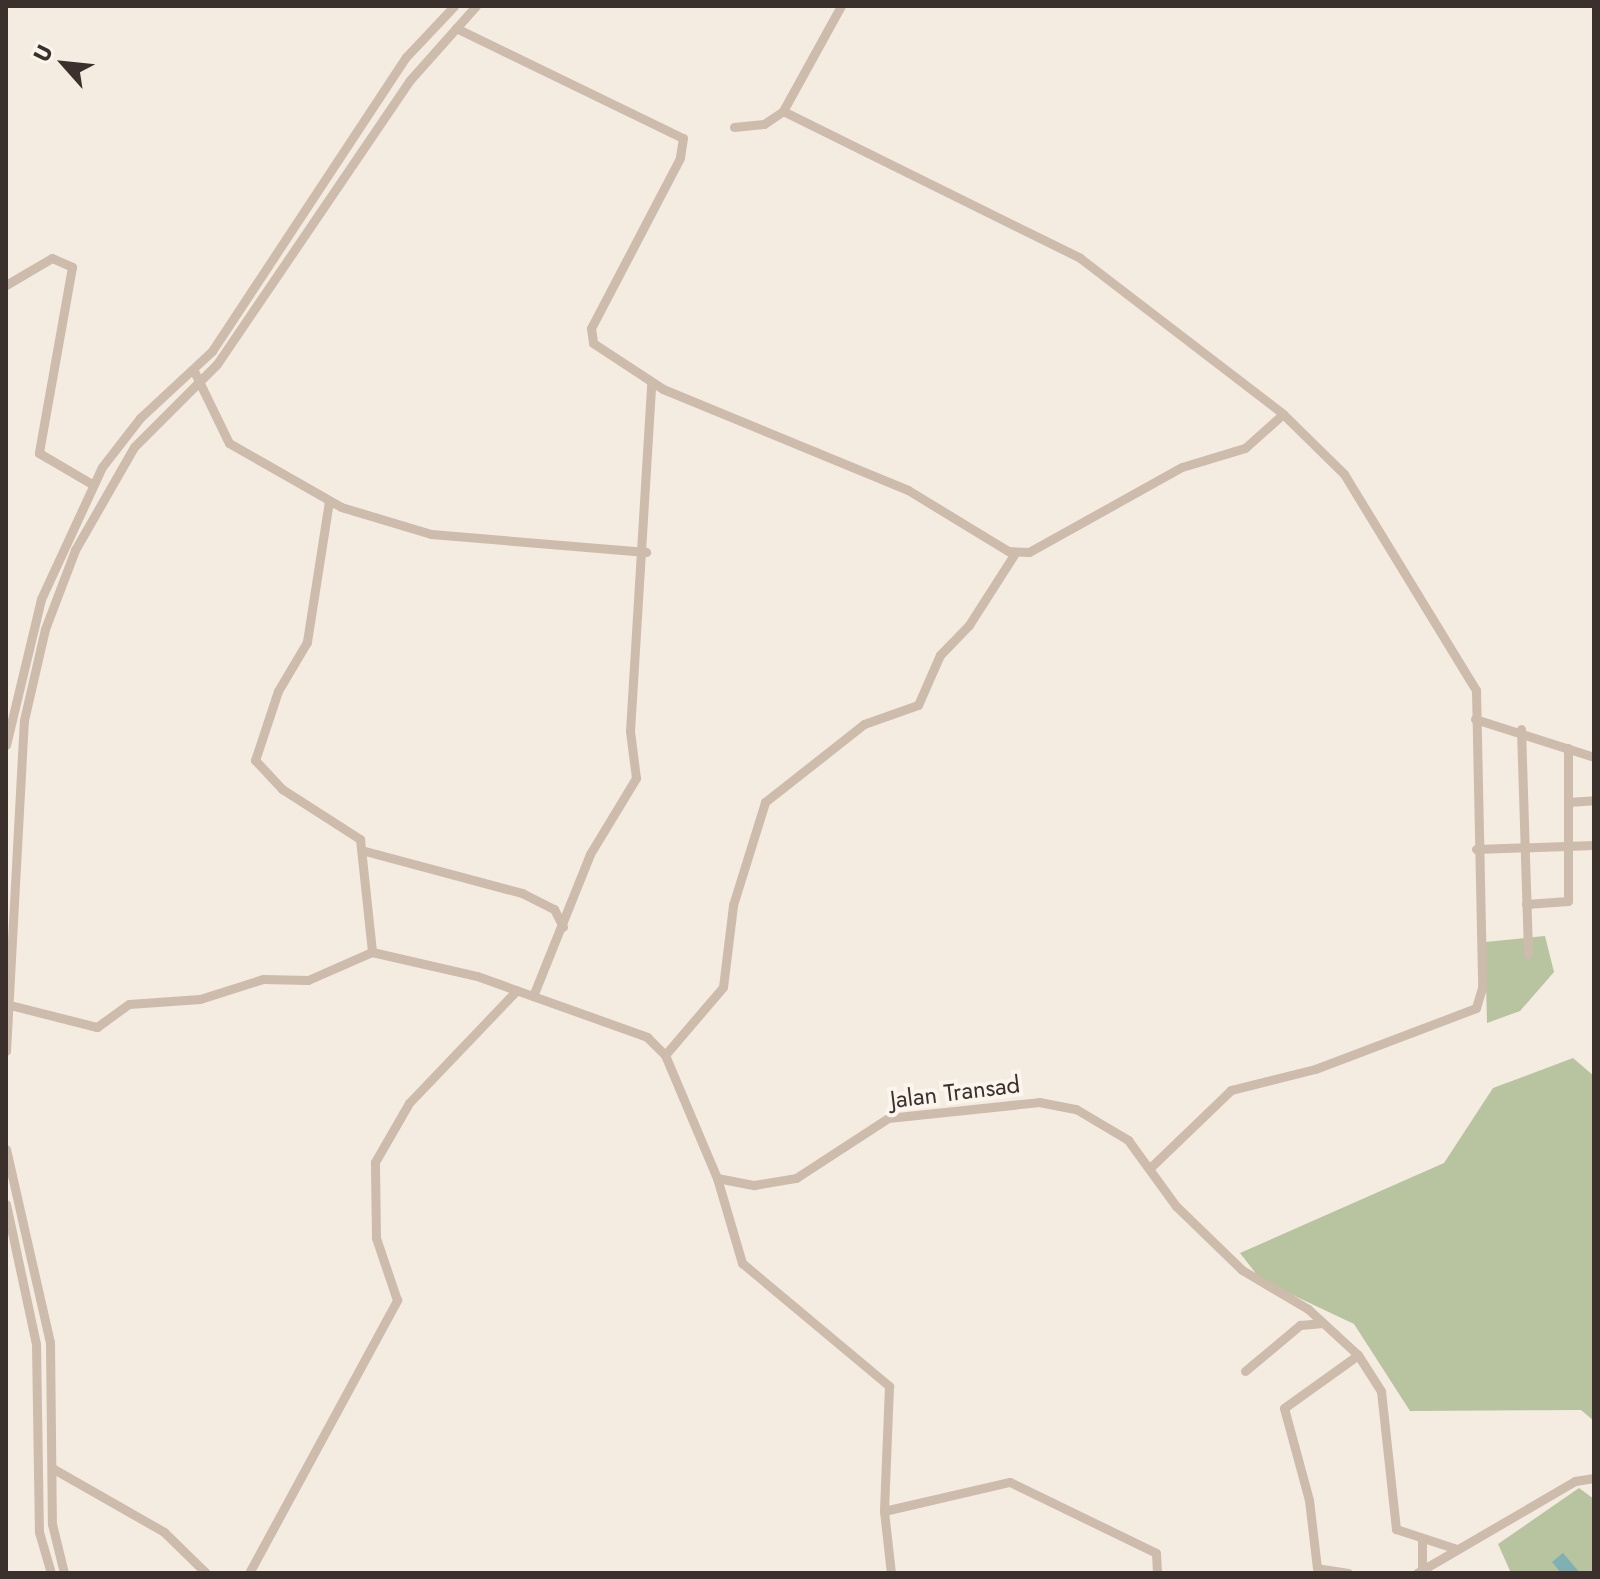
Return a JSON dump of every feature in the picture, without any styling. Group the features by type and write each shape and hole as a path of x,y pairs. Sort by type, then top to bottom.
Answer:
{"street":[{"path":"6,745 28,637 92,484 140,418 194,371 406,57 454,6"},
{"path":"6,1051 18,769 45,629 112,480 145,431 199,384 392,106 476,6"},
{"path":"734,127 764,124 783,111 839,8"},
{"path":"456,28 683,138 680,158 589,337 651,383 908,490 1015,553"},
{"path":"783,111 1080,258 1283,414 1344,474 1473,683 1482,988 1476,1008 1315,1069 1231,1090 1152,1166"},
{"path":"6,285 52,258 72,267 39,453 92,484"},
{"path":"194,371 229,443 329,501 431,534 646,552"},
{"path":"533,996 596,842 636,778 630,731 646,552 651,383"},
{"path":"665,1055 723,987 734,898 765,802 864,724 918,705 940,655 969,625 1015,553 1115,509 1182,467 1245,448 1283,414"},
{"path":"329,501 307,642 278,691 255,760 282,789 351,827 365,851 372,952"},
{"path":"1475,719 1521,729 1594,757"},
{"path":"1521,729 1528,954"},
{"path":"1526,904 1568,902 1568,748"},
{"path":"1568,802 1594,800"},
{"path":"1476,849 1594,845"},
{"path":"365,851 522,893 554,909 563,927"},
{"path":"9,1004 97,1027 129,1004 200,999 263,979 308,980 372,952 517,990 647,1037 665,1055 717,1178 742,1263 889,1386 884,1511 891,1573"},
{"path":"249,1573 397,1300 376,1244 375,1162 409,1103 517,990"},
{"name":"Jalan Transad","path":"717,1178 778,1184 888,1118 1039,1102 1101,1120 1152,1166 1197,1230 1253,1279 1325,1323 1358,1355 1381,1391 1391,1518 1402,1535 1457,1549"},
{"path":"6,1149 42,1300 53,1468 52,1524 64,1573"},
{"path":"6,1204 28,1302 39,1465 39,1532 51,1573"},
{"path":"28,1302 42,1300"},
{"path":"1245,1371 1300,1325 1325,1323"},
{"path":"1348,1573 1317,1568 1309,1500 1284,1408 1358,1355"},
{"path":"39,1465 53,1468 164,1532 206,1573"},
{"path":"1419,1570 1575,1481 1594,1478"},
{"path":"884,1511 1010,1482 1156,1553 1157,1573"},
{"path":"1419,1570 1422,1541"}],"green space":[{"path":"1545,936 1554,972 1520,1011 1487,1023 1485,942"},
{"path":"1573,1058 1594,1076 1594,1421 1581,1410 1410,1411 1354,1324 1261,1280 1240,1253 1444,1163 1493,1088"},
{"path":"1579,1488 1594,1499 1594,1573 1511,1573 1498,1544"}],"water":[{"path":"1563,1553 1580,1573 1561,1573 1552,1562"}]}
